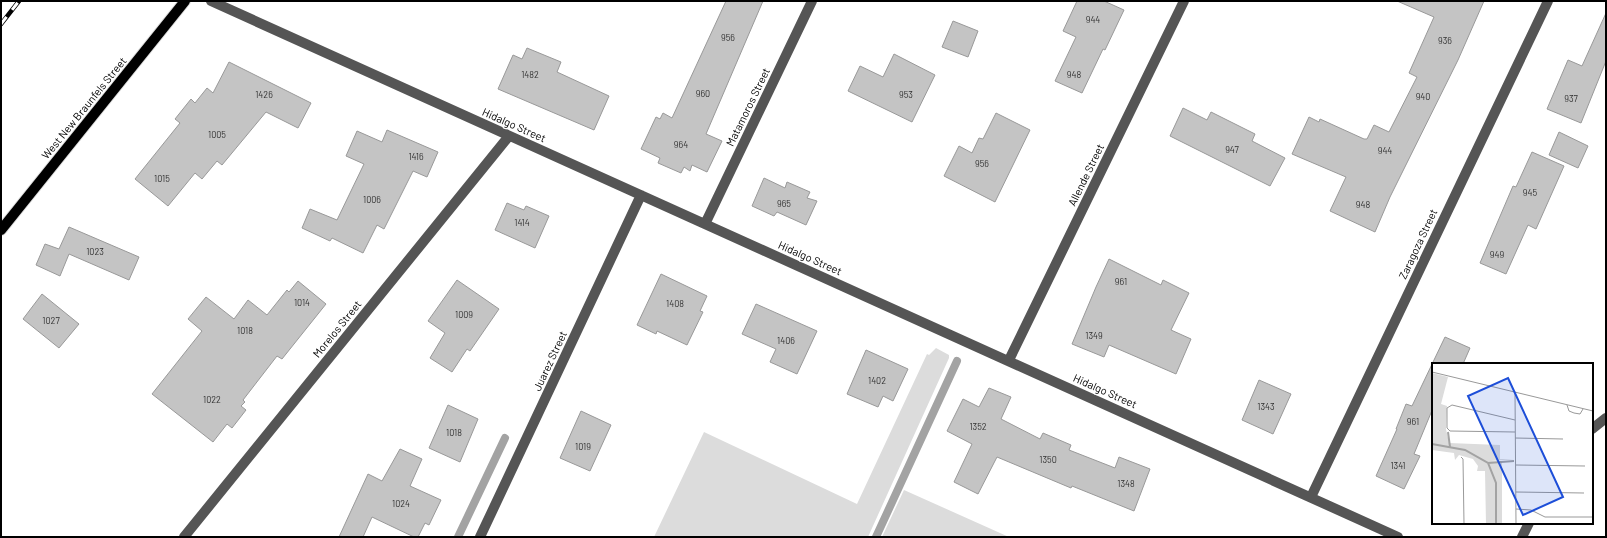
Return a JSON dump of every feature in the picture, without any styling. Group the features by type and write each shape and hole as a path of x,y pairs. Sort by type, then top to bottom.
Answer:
{"main road":[{"name":"West New Braunfels Street","path":"1,230 185,1"}],"street":[{"name":"Hidalgo Street","path":"211,1 1009,360 1398,537"},
{"name":"Matamoros Street","path":"705,224 812,1"},
{"name":"Allende Street","path":"1009,360 1184,1"},
{"name":"Zaragoza Street","path":"1311,497 1548,1"},
{"name":"Morelos Street","path":"184,537 509,136"},
{"name":"Juarez Street","path":"480,537 641,195"},
{"path":"1593,428 1606,418"},
{"path":"1522,537 1528,524"}],"shaded area":[{"path":"936,348 949,355 949,358 868,537 654,537 704,432 857,504 927,354 929,355"},
{"path":"904,490 1009,537 882,537"}],"building":[{"path":"726,1 763,1 706,134 722,141 707,172 692,165 690,171 684,167 681,173 658,163 660,158 641,149 656,117 660,119 663,113 672,118"},
{"path":"1077,1 1104,1 1124,10 1082,93 1055,81 1076,37 1063,31"},
{"path":"1397,1 1484,1 1458,60 1390,197 1375,232 1330,211 1346,177 1292,154 1309,117 1319,122 1320,119 1364,139 1367,139 1374,125 1389,132 1417,77 1409,73 1434,17"},
{"path":"1606,13 1606,61 1581,123 1547,109 1568,60 1582,66"},
{"path":"953,21 978,31 968,57 942,47"},
{"path":"527,48 561,62 557,72 609,96 594,130 498,89 513,55 522,59"},
{"path":"894,54 935,75 912,122 848,91 860,66 883,77"},
{"path":"229,62 311,103 298,128 266,112 222,165 217,161 202,179 195,173 168,206 135,179 180,123 175,119 191,99 195,103 207,88 213,93"},
{"path":"1183,108 1207,120 1211,112 1255,134 1252,141 1285,158 1270,186 1170,136"},
{"path":"996,113 1030,130 995,202 944,176 959,146 972,153 979,138 983,139"},
{"path":"387,130 438,152 427,177 413,171 384,229 377,225 363,253 332,238 330,241 302,228 310,209 337,220 364,164 346,156 357,131 382,142"},
{"path":"1559,132 1588,146 1578,168 1549,155"},
{"path":"1532,152 1564,166 1536,229 1528,225 1506,274 1480,263 1513,186 1516,187"},
{"path":"764,178 785,188 787,182 810,192 807,198 817,201 806,225 777,212 774,216 752,206"},
{"path":"507,203 524,210 526,206 549,216 535,248 495,230"},
{"path":"69,227 139,257 129,280 69,254 60,276 36,265 45,244 59,249"},
{"path":"1109,259 1161,285 1163,280 1189,293 1171,330 1191,339 1176,374 1109,345 1104,357 1072,344"},
{"path":"661,274 707,296 700,311 703,312 687,345 657,331 656,334 637,325"},
{"path":"457,280 499,309 470,351 467,349 452,372 430,358 445,333 428,321"},
{"path":"298,281 326,304 282,359 277,356 243,400 245,402 241,406 246,410 232,428 227,424 213,442 152,394 202,331 188,319 206,297 234,319 248,300 267,315 287,290 289,292"},
{"path":"42,294 79,324 59,348 23,319"},
{"path":"756,304 817,331 797,374 770,362 776,349 742,334"},
{"path":"1445,337 1470,348 1463,363 1433,363"},
{"path":"866,350 908,369 893,401 883,396 878,407 847,394"},
{"path":"1432,364 1432,410 1414,454 1420,456 1404,489 1376,476 1397,429 1406,404 1412,406"},
{"path":"1259,380 1291,394 1273,434 1242,420"},
{"path":"989,388 1011,397 1001,419 1040,439 1043,433 1071,445 1069,450 1115,468 1119,457 1150,469 1134,511 1072,486 1071,488 997,457 978,494 954,482 972,444 947,431 963,399 979,407"},
{"path":"448,405 478,419 460,462 429,448"},
{"path":"581,411 611,425 590,471 560,458"},
{"path":"400,449 422,459 410,486 441,500 429,525 425,523 418,537 414,537 372,517 363,537 339,537 368,474 382,481"}],"waterway":[{"path":"876,537 957,361"},
{"path":"458,537 505,438"}],"railway":[{"path":"1,24 19,1"}]}
